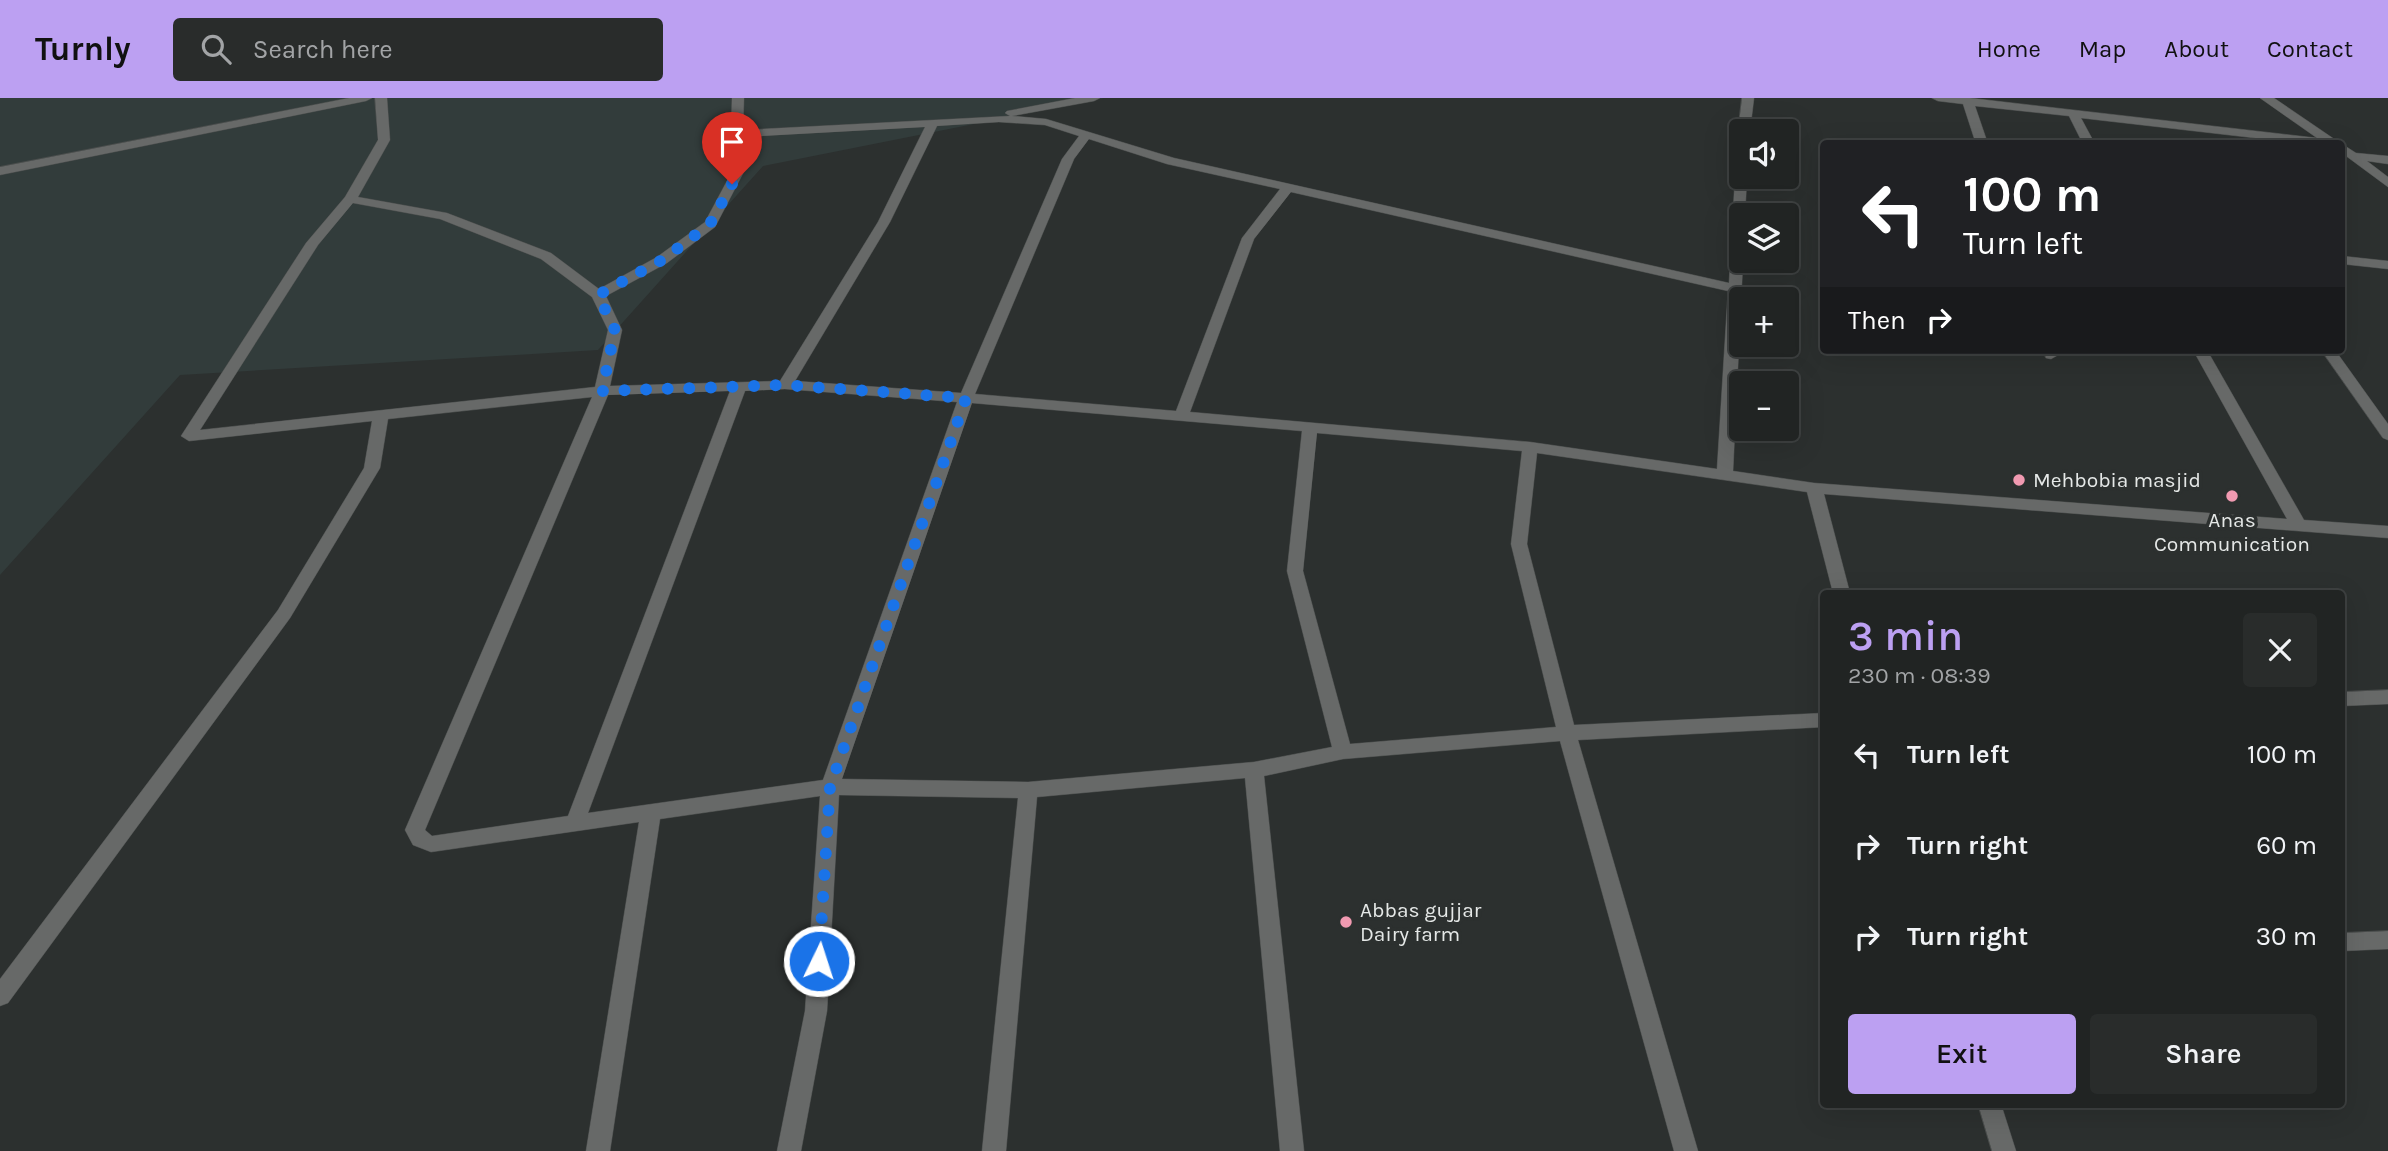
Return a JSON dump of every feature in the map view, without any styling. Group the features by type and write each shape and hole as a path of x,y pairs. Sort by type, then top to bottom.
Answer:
{"street":[{"path":"0,170 366,98"},
{"path":"381,98 384,140 350,200 313,243 188,436 602,391 785,385 1530,447 1814,488 2388,532"},
{"path":"598,295 662,260 710,224 742,164 737,98"},
{"path":"999,119 1008,114 1094,98"},
{"path":"1745,119 1748,98"},
{"path":"1938,98 2307,140"},
{"path":"2266,98 2272,98"},
{"path":"2266,98 2329,140"},
{"path":"1968,102 1981,140"},
{"path":"2073,114 2086,140"},
{"path":"738,134 999,119 1046,122 1171,161 1731,287"},
{"path":"785,385 884,222 933,123"},
{"path":"2190,127 2197,140"},
{"path":"789,1151 816,1011 830,787 966,398 1068,159 1087,134"},
{"path":"2347,152 2388,160"},
{"path":"2347,152 2388,184"},
{"path":"1181,416 1248,238 1288,187"},
{"path":"1735,287 1740,189"},
{"path":"350,200 443,216 546,256 598,295 615,330 602,391 415,830 420,839 431,844 830,787 1028,790 1254,770 1343,752 1567,733 1820,720"},
{"path":"2345,260 2388,265"},
{"path":"2202,354 2299,525"},
{"path":"2331,354 2388,435"},
{"path":"1725,475 1731,357"},
{"path":"575,823 740,386"},
{"path":"0,996 284,614 372,468 381,415"},
{"path":"1310,429 1295,571 1343,752"},
{"path":"1530,447 1519,544 1567,733 1686,1151"},
{"path":"1814,488 1840,590"},
{"path":"2345,699 2388,697"},
{"path":"1254,770 1292,1151"},
{"path":"994,1151 1028,790"},
{"path":"598,1151 651,812"},
{"path":"2345,942 2388,940"},
{"path":"1990,1108 2004,1151"}],"shaded area":[{"path":"0,98 1104,98 763,166 598,350 180,375 0,575"}],"place":[{"name":"Mehbobia masjid","path":"2019,480"},
{"name":"Anas Communication","path":"2232,496"},
{"name":"Abbas gujjar Dairy farm","path":"1346,922"}],"route":[{"path":"732,184 710,224 662,260 598,295 615,330 602,391 785,385 966,398 830,787 819,961"}]}
